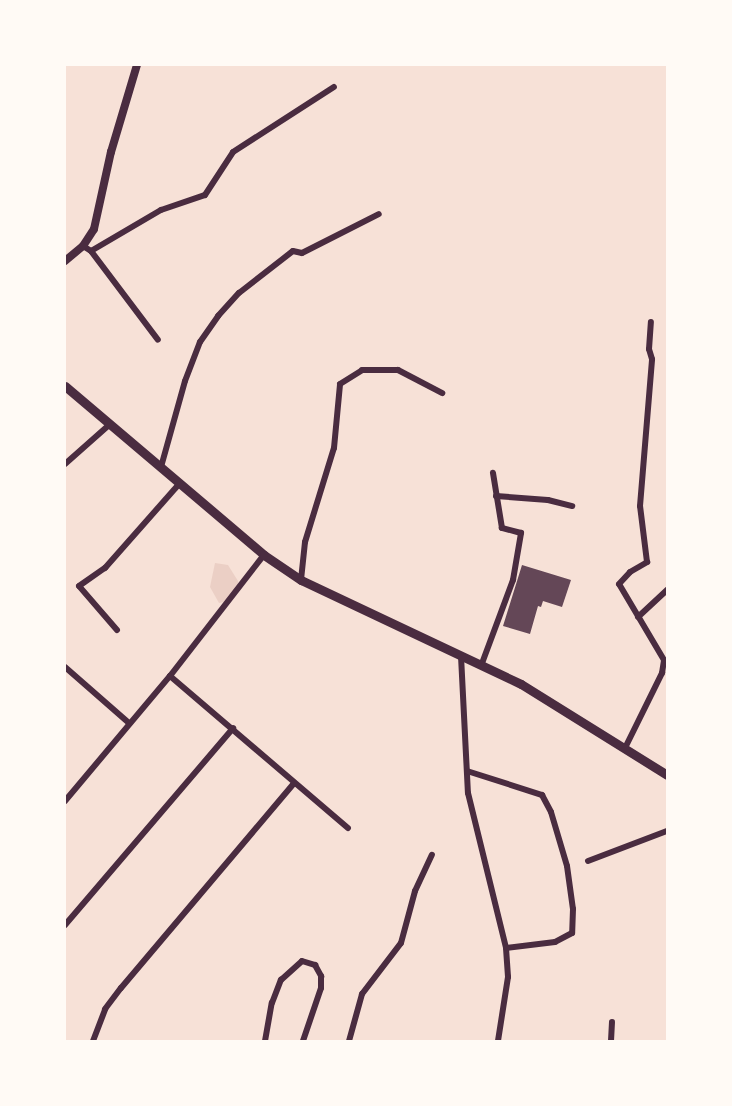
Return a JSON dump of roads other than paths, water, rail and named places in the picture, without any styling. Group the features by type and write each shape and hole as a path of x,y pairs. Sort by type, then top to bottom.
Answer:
{"main road":[{"path":"65,386 264,555 301,580 521,684 667,775"}],"street":[{"path":"65,261 83,246 94,229 111,152 137,65"},
{"path":"91,251 161,210 205,195 233,152 334,86"},
{"path":"161,467 185,381 200,342 224,309 239,293 293,251 302,253 379,214"},
{"path":"83,246 91,251 158,340"},
{"path":"625,748 662,673 664,660 619,584 630,572 647,562 640,506 652,359 649,349 651,322"},
{"path":"301,580 305,542 334,448 340,384 362,370 398,370 442,393"},
{"path":"65,464 110,424"},
{"path":"481,666 513,580 521,533 502,527 493,473"},
{"path":"117,630 79,586 105,568 179,484"},
{"path":"496,496 548,500 572,506"},
{"path":"65,801 170,676 264,555"},
{"path":"638,617 667,590"},
{"path":"461,656 468,793 506,948 508,977 498,1041"},
{"path":"66,672 129,723"},
{"path":"170,676 348,828"},
{"path":"65,925 233,728"},
{"path":"467,771 542,795 548,803 567,866 573,909 572,933 555,942 506,948"},
{"path":"93,1041 105,1009 121,988 294,783"},
{"path":"588,861 667,831"},
{"path":"349,1041 362,995 401,943 415,891 432,855"},
{"path":"265,1041 272,1003 281,980 302,961 315,965 321,976 321,988 303,1041"},
{"path":"611,1041 612,1022"}]}
